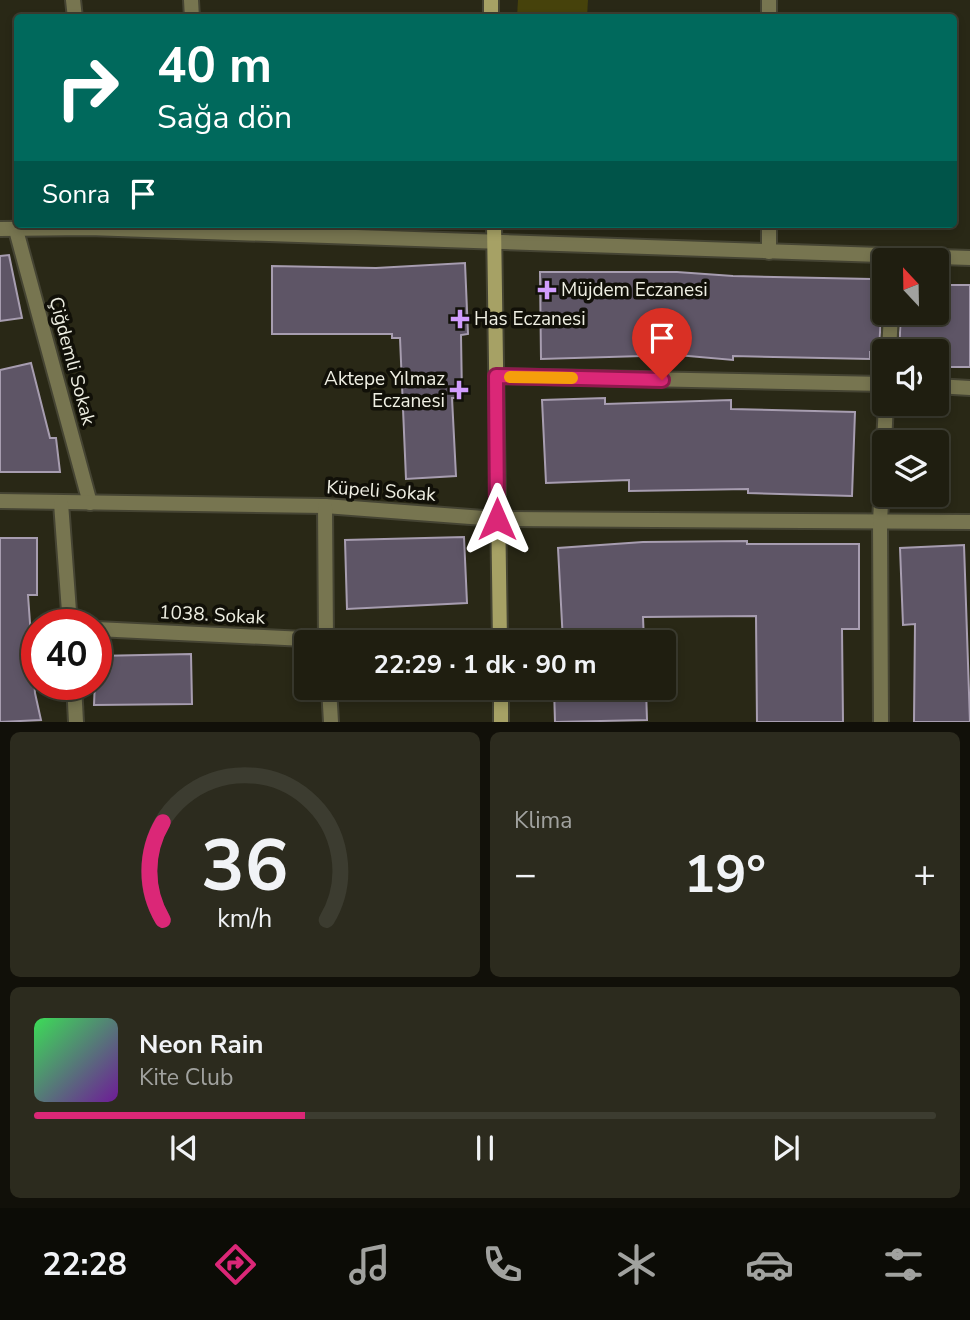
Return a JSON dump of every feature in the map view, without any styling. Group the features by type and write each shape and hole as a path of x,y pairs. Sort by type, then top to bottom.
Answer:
{"street":[{"path":"0,229 52,228"},
{"path":"206,228 494,243 872,257"},
{"path":"494,228 500,630"},
{"path":"769,228 769,252"},
{"name":"Çiğdemli Sokak","path":"16,230 90,503"},
{"path":"949,258 970,258 970,250"},
{"path":"496,376 872,384"},
{"path":"949,387 970,388"},
{"name":"Küpeli Sokak","path":"0,501 325,506 497,519 970,522"},
{"path":"61,503 68,609"},
{"path":"325,506 326,630"},
{"path":"881,507 881,722"},
{"name":"1038. Sokak","path":"112,630 294,639"},
{"path":"75,700 76,722"},
{"path":"330,700 331,722"},
{"path":"501,700 502,722"}],"shaded area":[{"path":"518,0 588,0 587,14 517,14"}],"building":[{"path":"9,255 22,318 0,321 0,256"},
{"path":"465,263 468,334 461,335 462,398 452,398 456,476 406,479 400,338 392,338 392,334 272,334 272,266 376,268"},
{"path":"540,272 677,272 871,279 872,326 880,326 880,339 872,339 870,359 733,356 733,360 677,355 541,359"},
{"path":"949,285 970,285 970,367 949,367 949,339 900,339 900,326 948,326"},
{"path":"31,363 50,438 56,438 60,472 0,472 0,370"},
{"path":"605,398 605,404 731,400 731,409 855,412 852,496 748,493 748,489 629,491 629,480 546,483 542,400"},
{"path":"464,537 467,603 347,609 345,540"},
{"path":"0,538 37,538 37,595 28,595 29,609 21,609 21,700 37,700 41,720 0,722"},
{"path":"643,542 859,544 859,629 842,629 843,722 757,722 756,616 643,617 644,630 562,630 558,548"},
{"path":"964,545 970,722 914,722 915,624 903,625 900,548"},
{"path":"191,654 192,704 94,705 94,700 112,700 112,656"},
{"path":"554,700 646,700 647,720 555,722"}],"slow traffic":[{"path":"510,377 572,378"}],"place":[{"name":"Müjdem Eczanesi","path":"547,290"},
{"name":"Has Eczanesi","path":"460,319"},
{"name":"Aktepe Yılmaz Eczanesi","path":"459,390"}],"route":[{"path":"497,519 496,376 662,380"}]}
